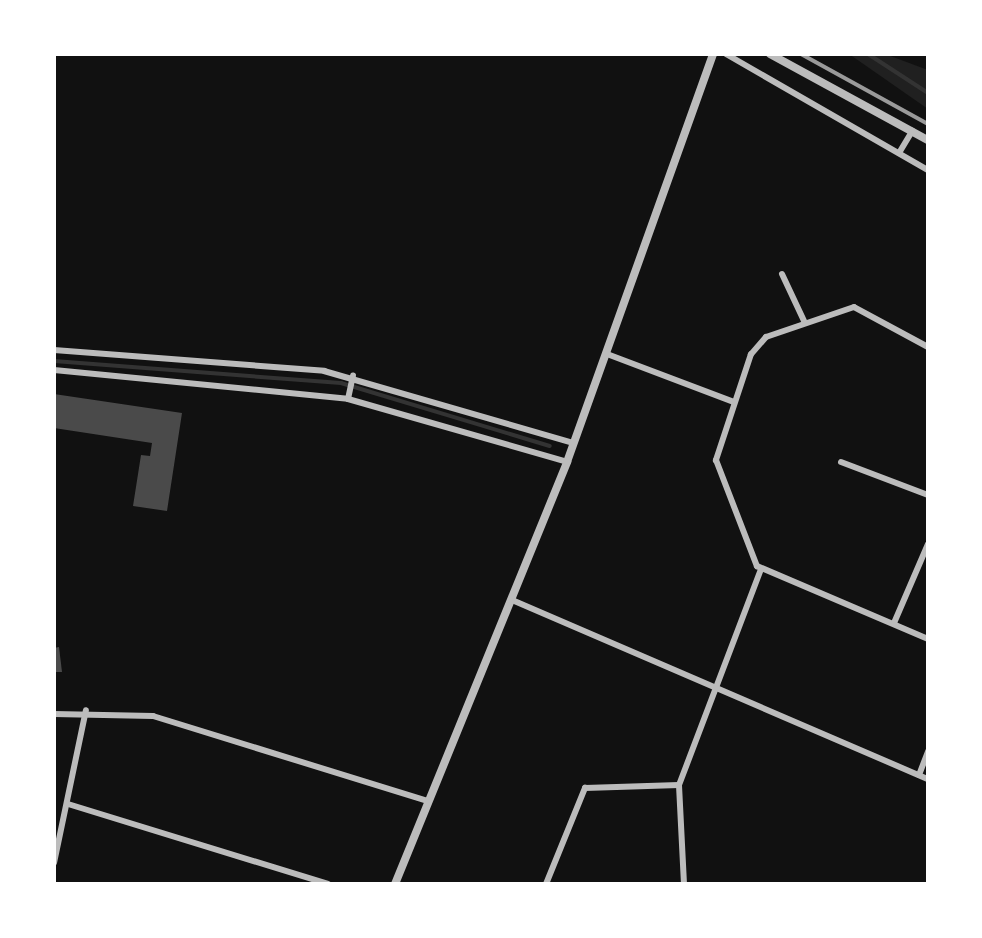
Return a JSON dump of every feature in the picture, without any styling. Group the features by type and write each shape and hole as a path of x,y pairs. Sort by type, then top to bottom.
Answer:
{"street":[{"path":"395,884 567,462 713,54"},
{"path":"726,54 928,170"},
{"path":"770,54 928,140"},
{"path":"899,153 912,131"},
{"path":"782,274 804,321"},
{"path":"684,884 679,785 761,569 717,467 734,402 758,344 804,321 854,307 928,347"},
{"path":"54,350 352,379 573,443"},
{"path":"607,354 734,402"},
{"path":"54,370 348,399 567,462"},
{"path":"348,399 352,379"},
{"path":"841,462 928,495"},
{"path":"894,623 928,544"},
{"path":"761,569 928,639"},
{"path":"512,600 928,779"},
{"path":"54,714 86,710 153,716 428,801"},
{"path":"54,863 86,710"},
{"path":"919,775 928,751"},
{"path":"546,884 585,788 679,785"},
{"path":"68,804 328,884"}],"shaded area":[{"path":"849,54 885,54 928,70 928,109"}],"building":[{"path":"54,394 182,413 167,511 133,506 141,455 150,456 152,443 54,428"},
{"path":"59,647 62,672 54,672 54,648"}],"waterway":[{"path":"868,54 928,93"},
{"path":"54,361 341,383 550,446"}],"railway":[{"path":"801,54 928,124"}]}
